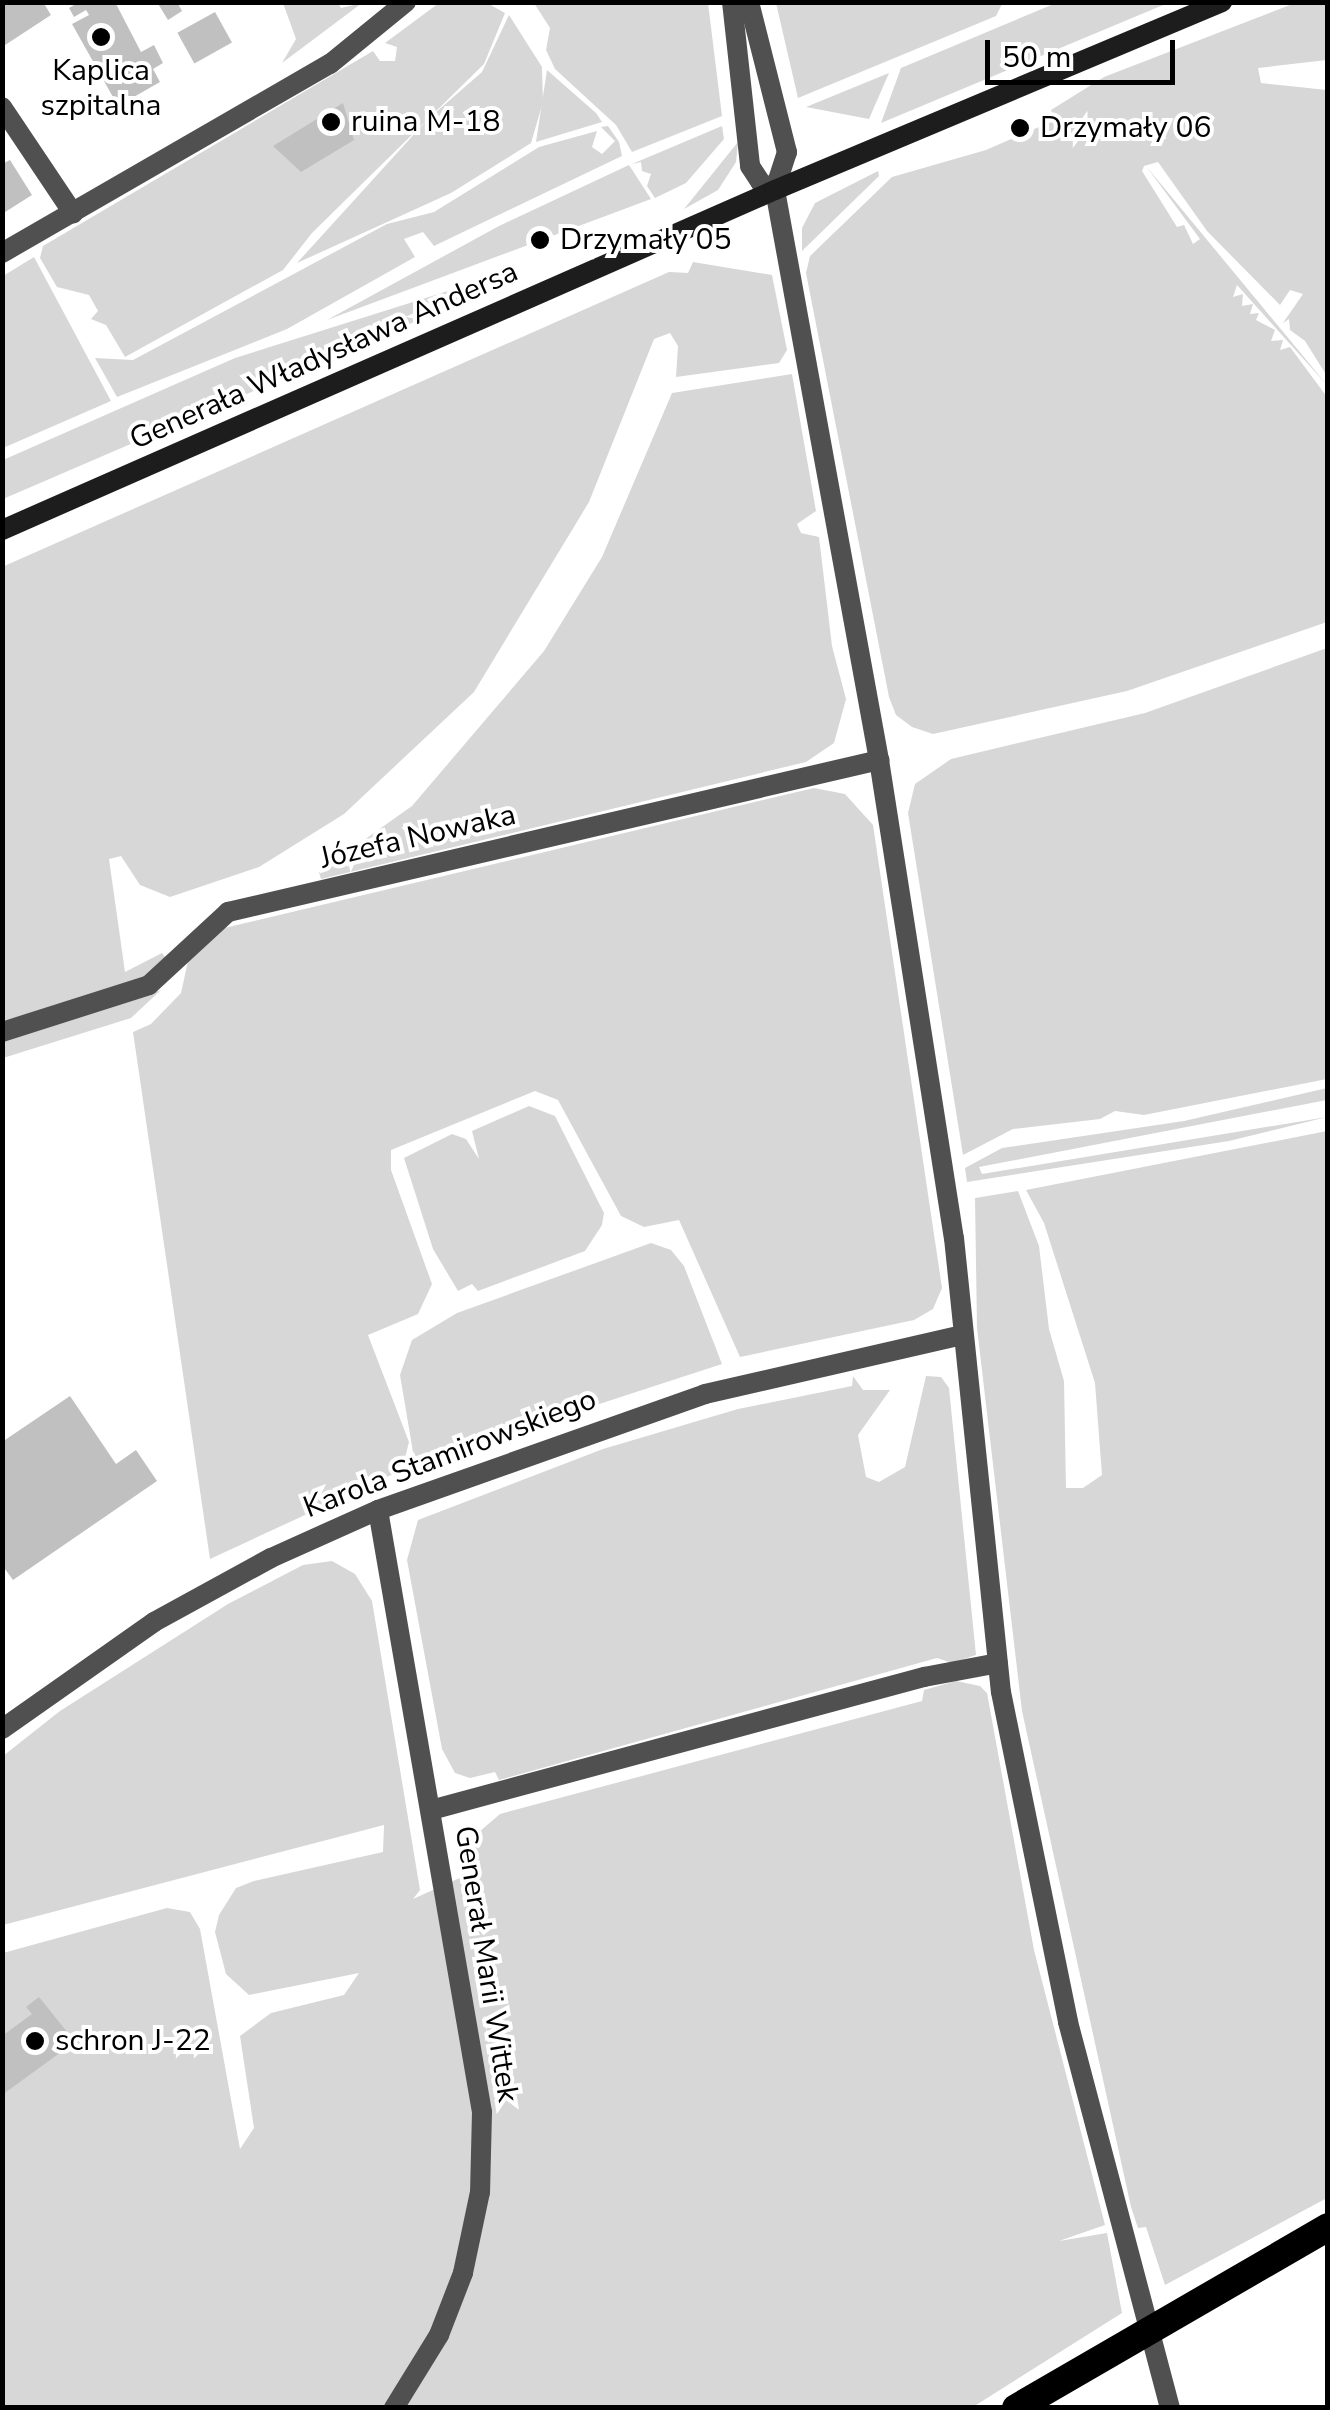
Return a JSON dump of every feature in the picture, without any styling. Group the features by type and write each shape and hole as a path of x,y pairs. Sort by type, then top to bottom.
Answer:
{"highway":[{"path":"1016,2408 1328,2227"}],"main road":[{"name":"Generała Władysława Andersa","path":"2,530 776,190 1222,2"}],"street":[{"path":"2,254 330,64 406,2"},
{"path":"732,2 750,166 761,183 776,190"},
{"path":"748,2 787,152 776,190 879,760 954,1238 998,1663 1068,2022 1170,2408"},
{"path":"2,106 73,213"},
{"name":"Józefa Nowaka","path":"2,1032 149,985 228,912 879,760"},
{"name":"Karola Stamirowskiego","path":"2,1729 171,1613 378,1510 705,1394 962,1335"},
{"name":"Generał Marii Wittek","path":"378,1510 476,2054 480,2192 451,2307 394,2408"},
{"name":"Generał Marii Wittek","path":"431,1810 924,1676 998,1663"}],"shaded area":[{"path":"1003,2 996,16 798,98 776,3"},
{"path":"283,3 338,3 341,8 362,3 282,63 296,39"},
{"path":"439,3 487,3 505,13 484,64 312,233 283,270 125,357 106,325 91,319 98,311 89,295 57,287 40,258 43,246 373,51 380,61 395,61 397,47 385,43"},
{"path":"534,3 708,3 722,116 632,152 616,125 555,69 546,50 550,28"},
{"path":"1056,3 1168,3 881,123 901,68"},
{"path":"1295,3 1327,3 1327,60 1258,68 1261,83 1327,90 1327,376 1305,341 1290,330 1289,319 1283,323 1303,294 1290,290 1280,305 1207,231 1158,162 1144,166 1142,171 1177,227 1184,225 1193,244 1200,239 1146,166 1327,385 1237,285 1233,297 1243,294 1242,306 1253,304 1250,314 1259,313 1256,320 1275,330 1271,341 1283,340 1280,350 1290,347 1327,397 1327,622 1127,691 933,734 912,727 896,715 889,697 806,273 810,256 892,177 986,150 1055,120 1051,110 1104,77"},
{"path":"509,15 542,67 543,102 531,143 451,193 297,263 427,120 482,72"},
{"path":"547,70 596,113 602,122 536,142"},
{"path":"889,73 869,119 806,107"},
{"path":"608,126 619,142 622,156 434,246 423,232 404,239 415,257 287,329 117,397 95,358 133,360 387,224 434,212 539,147 597,131 592,147 602,154 615,141 601,127"},
{"path":"722,126 724,139 686,183 655,198 647,186 651,174 642,171 641,162 632,164"},
{"path":"738,142 736,162 718,190 684,209"},
{"path":"629,165 651,199 327,320 499,226"},
{"path":"878,171 879,176 802,251 802,228 815,203"},
{"path":"34,257 111,401 3,448 3,276"},
{"path":"693,262 772,275 787,350 779,363 676,377 678,346 670,333 654,339 589,502 474,692 344,814 259,867 170,897 140,885 121,856 109,859 125,972 162,953 165,957 130,1001 161,990 131,1018 3,1058 2,567 669,272 688,273"},
{"path":"502,274 470,298 3,499 3,460 235,358"},
{"path":"792,374 816,511 797,524 801,533 819,537 832,646 846,699 834,743 806,762 321,879 319,872 412,806 544,651 602,557 672,393"},
{"path":"1327,648 1327,1079 1144,1115 1115,1111 1100,1119 1013,1129 963,1155 908,813 915,784 951,759 1145,713"},
{"path":"814,788 845,794 873,825 942,1288 933,1309 914,1320 740,1357 679,1220 644,1227 621,1216 558,1100 535,1091 391,1150 391,1170 432,1284 418,1314 368,1335 409,1442 402,1470 210,1559 133,1032 151,1024 181,993 188,961 220,929"},
{"path":"1327,1088 1327,1100 979,1167 982,1174 1327,1117 1229,1141 967,1182 965,1168 1002,1148 1184,1121"},
{"path":"529,1106 555,1116 604,1213 602,1225 585,1251 478,1291 472,1284 458,1291 433,1249 404,1158 452,1134 466,1139 479,1159 472,1131"},
{"path":"1327,1131 1327,2198 1165,2285 1146,2227 1138,2228 1131,2207 1022,1711 977,1328 975,1198 1018,1191 1039,1246 1049,1329 1064,1381 1066,1488 1083,1488 1102,1475 1095,1383 1044,1223 1026,1190"},
{"path":"651,1243 671,1250 684,1266 722,1364 415,1464 400,1375 412,1340 457,1313"},
{"path":"853,1376 863,1390 890,1390 858,1435 866,1477 879,1482 905,1467 926,1376 941,1377 949,1388 976,1655 952,1663 937,1658 499,1780 495,1772 470,1778 455,1773 442,1749 407,1560 418,1520 603,1449 738,1409 852,1386"},
{"path":"332,1561 355,1574 372,1601 420,1890 413,1899 464,1876 465,1844 500,1814 922,1701 924,1690 956,1681 980,1686 987,1693 1034,1950 1105,2225 1059,2241 1107,2233 1122,2313 973,2407 3,2407 3,1953 167,1908 190,1912 200,1929 240,2149 254,2128 240,2036 271,2013 344,1995 359,1973 249,1995 226,1974 215,1932 219,1915 236,1888 254,1881 383,1852 384,1825 3,1925 3,1756 60,1711 228,1604 303,1565"}],"building":[{"path":"2,2 43,2 51,15 2,47"},
{"path":"79,2 115,2 141,52 154,45 163,63 153,69 160,82 118,106 72,24 89,15 86,10 74,17 69,8"},
{"path":"157,2 177,2 182,11 168,20"},
{"path":"215,12 232,43 194,63 177,33"},
{"name":"ruina M-18","path":"343,103 354,140 301,172 273,146"},
{"path":"10,160 32,195 2,214 2,164"},
{"path":"70,1396 116,1464 136,1450 157,1481 13,1580 2,1565 2,1442"},
{"name":"schron J-22","path":"39,1997 68,2033 68,2047 2,2095 2,2036 32,2014 26,2007"}],"place":[{"name":"Kaplica szpitalna","path":"101,37"},
{"name":"ruina M-18","path":"331,122"},
{"name":"Drzymały 06","path":"1020,128"},
{"name":"Drzymały 05","path":"540,240"},
{"name":"schron J-22","path":"35,2041"}]}
